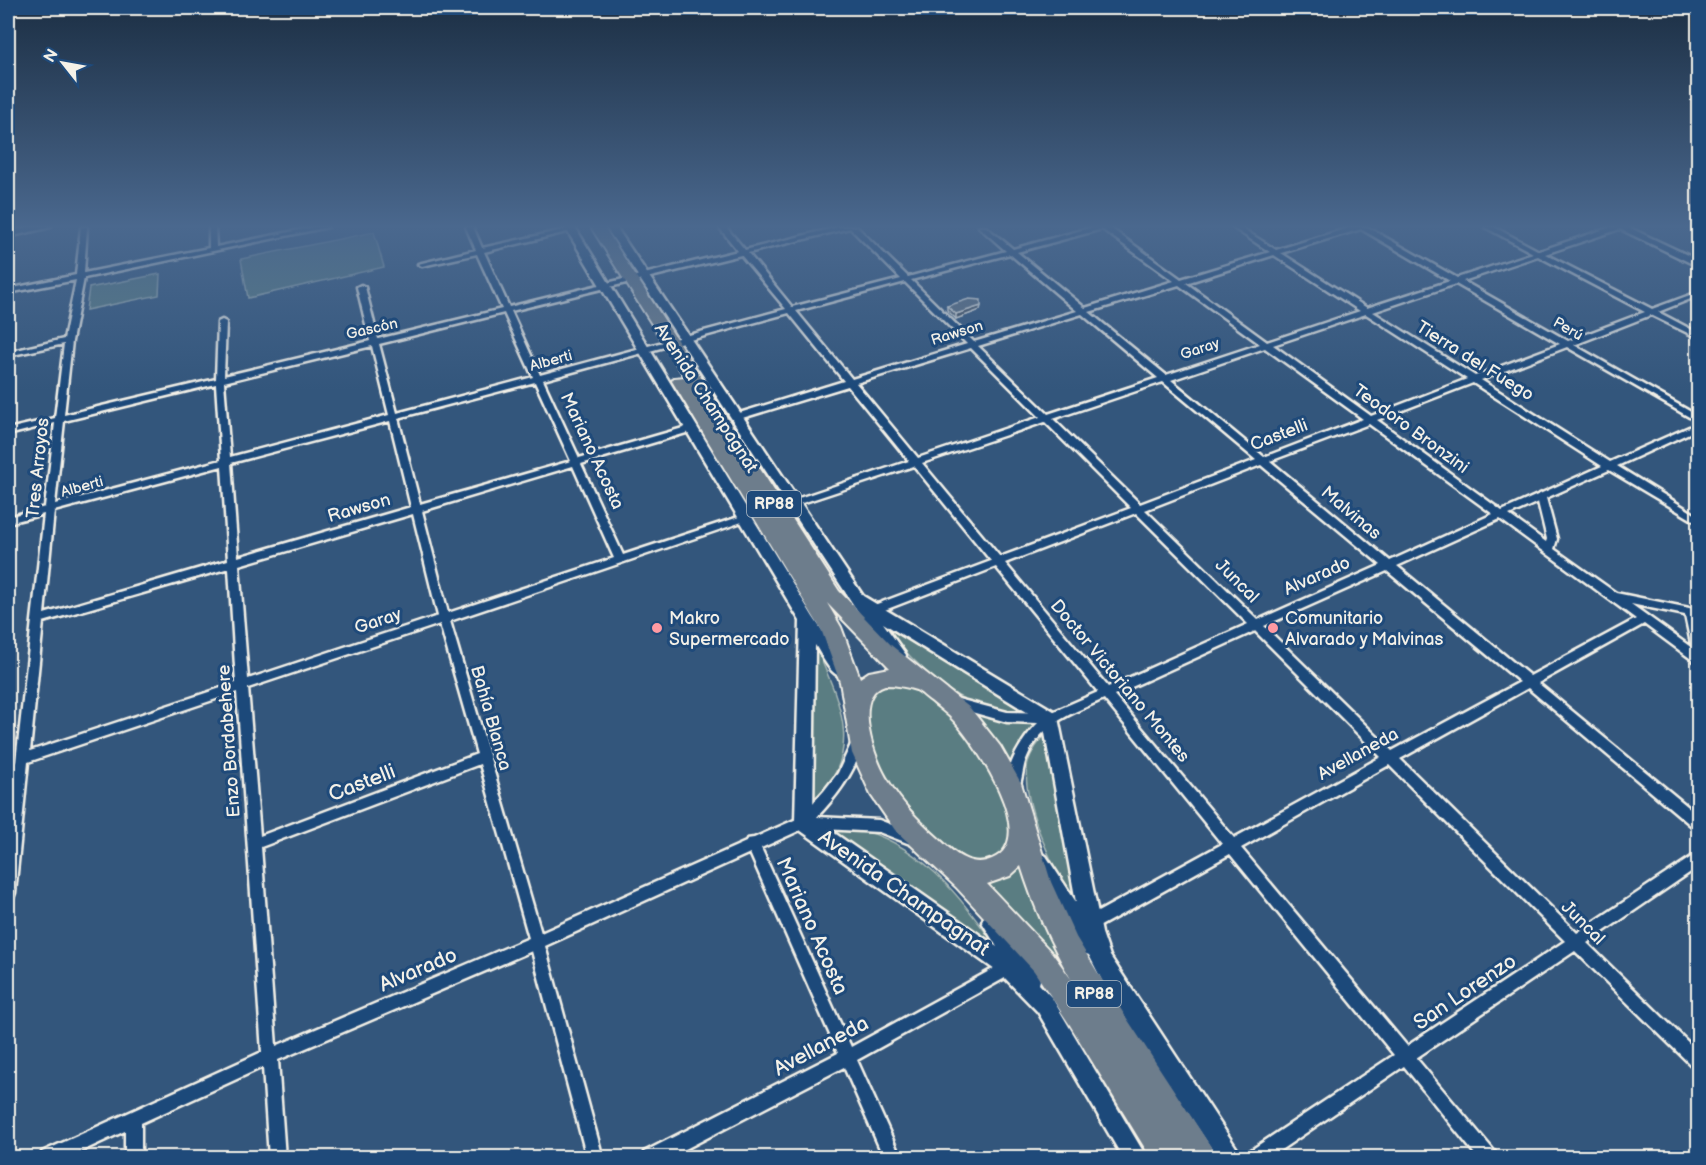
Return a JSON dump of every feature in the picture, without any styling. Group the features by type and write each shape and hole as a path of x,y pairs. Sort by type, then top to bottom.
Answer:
{"highway":[{"name":"Avenida Champagnat","path":"626,282 824,614 844,659 853,694 863,753 890,804 908,828 949,865 1023,940 1048,970 1073,1005 1169,1158"},
{"name":"Avenida Champagnat","path":"665,345 832,596 872,640 962,714 984,741 1001,769 1017,807 1027,846 1048,906 1078,965 1200,1158"},
{"name":"RP88","path":"857,726 861,692 869,682 881,676 900,676 936,693"},
{"name":"RP88","path":"949,865 969,873 988,874 1011,860 1018,849 1021,832 1017,807"}],"street":[{"path":"8,291 58,281"},
{"name":"Tres Arroyos","path":"8,893 68,341 79,281"},
{"name":"Mariano Acosta","path":"494,281 620,560"},
{"name":"Doctor Victoriano Montes","path":"767,281 1489,1158"},
{"name":"Alberti","path":"8,520 901,281"},
{"name":"Juncal","path":"907,281 1698,1062"},
{"name":"Malvinas","path":"1047,281 1698,823"},
{"name":"Rawson","path":"736,417 1177,281"},
{"name":"Teodoro Bronzini","path":"1179,281 1698,658"},
{"name":"Tierra del Fuego","path":"1320,281 1698,520"},
{"name":"Garay","path":"793,503 1456,281"},
{"name":"Perú","path":"1458,281 1698,419"},
{"path":"1592,281 1698,336"},
{"name":"Gascón","path":"8,432 626,282"},
{"name":"Avenida Champagnat","path":"626,282 665,345 736,417 858,600 912,675"},
{"name":"Bahía Blanca","path":"361,287 444,618 537,942 595,1158"},
{"name":"Castelli","path":"873,610 1698,294"},
{"name":"Enzo Bordabehere","path":"222,322 220,379 277,1158"},
{"path":"8,354 68,341"},
{"name":"Avenida Champagnat","path":"665,345 690,429 838,666 853,694"},
{"name":"Alvarado","path":"1017,807 1014,777 1020,758 1029,739 1051,718 1698,426"},
{"name":"Rawson","path":"38,620 690,429"},
{"path":"1686,432 1698,434"},
{"path":"1541,497 1552,539 1549,550"},
{"name":"Garay","path":"8,771 22,763 243,686 745,518"},
{"path":"1613,596 1690,612 1698,650"},
{"name":"Avenida Champagnat","path":"858,600 1051,718 1090,924 1108,974"},
{"name":"Avellaneda","path":"1090,924 1644,618"},
{"name":"Avenida Champagnat","path":"808,621 804,822 1009,968 1045,1005"},
{"name":"Alvarado","path":"936,693 955,703 996,715 1030,719 1051,718"},
{"name":"Alvarado","path":"804,822 840,782 851,762 857,726"},
{"name":"Castelli","path":"254,844 483,757"},
{"name":"Alvarado","path":"48,1158 270,1056 537,942 752,843 804,822 849,822 879,826 908,836 949,865"},
{"name":"Mariano Acosta","path":"752,843 893,1158"},
{"name":"Avenida Champagnat","path":"1027,846 1059,891 1108,974 1232,1158"},
{"name":"San Lorenzo","path":"1254,1158 1698,860"},
{"name":"Avenida Champagnat","path":"949,865 1045,1005 1136,1158"},
{"name":"Avellaneda","path":"650,1158 847,1057 1009,968"},
{"path":"133,1119 133,1158"}],"green space":[{"path":"123,281 160,281 159,295 86,310 89,288"},
{"path":"245,281 321,281 248,298"},
{"path":"881,622 1032,712 997,710 964,699 924,670 900,646"},
{"path":"816,648 840,710 843,749 838,768 827,787 810,806"},
{"path":"884,683 910,687 925,696 950,716 986,757 1008,810 1010,837 1001,857 983,864 963,859 937,843 884,781 866,726 869,693"},
{"path":"967,711 999,721 1041,722 1022,742 1010,765"},
{"path":"1049,731 1081,913 1042,840 1029,798 1028,762 1037,745"},
{"path":"852,828 877,835 900,846 921,861 958,897 1005,959 826,830"},
{"path":"1024,863 1188,1157 981,886 1008,876"}],"building":[{"path":"969,299 981,300 981,306 956,314 947,306"}],"place":[{"name":"Makro Supermercado","path":"657,628"},
{"name":"Comunitario Alvarado y Malvinas","path":"1273,628"}]}
